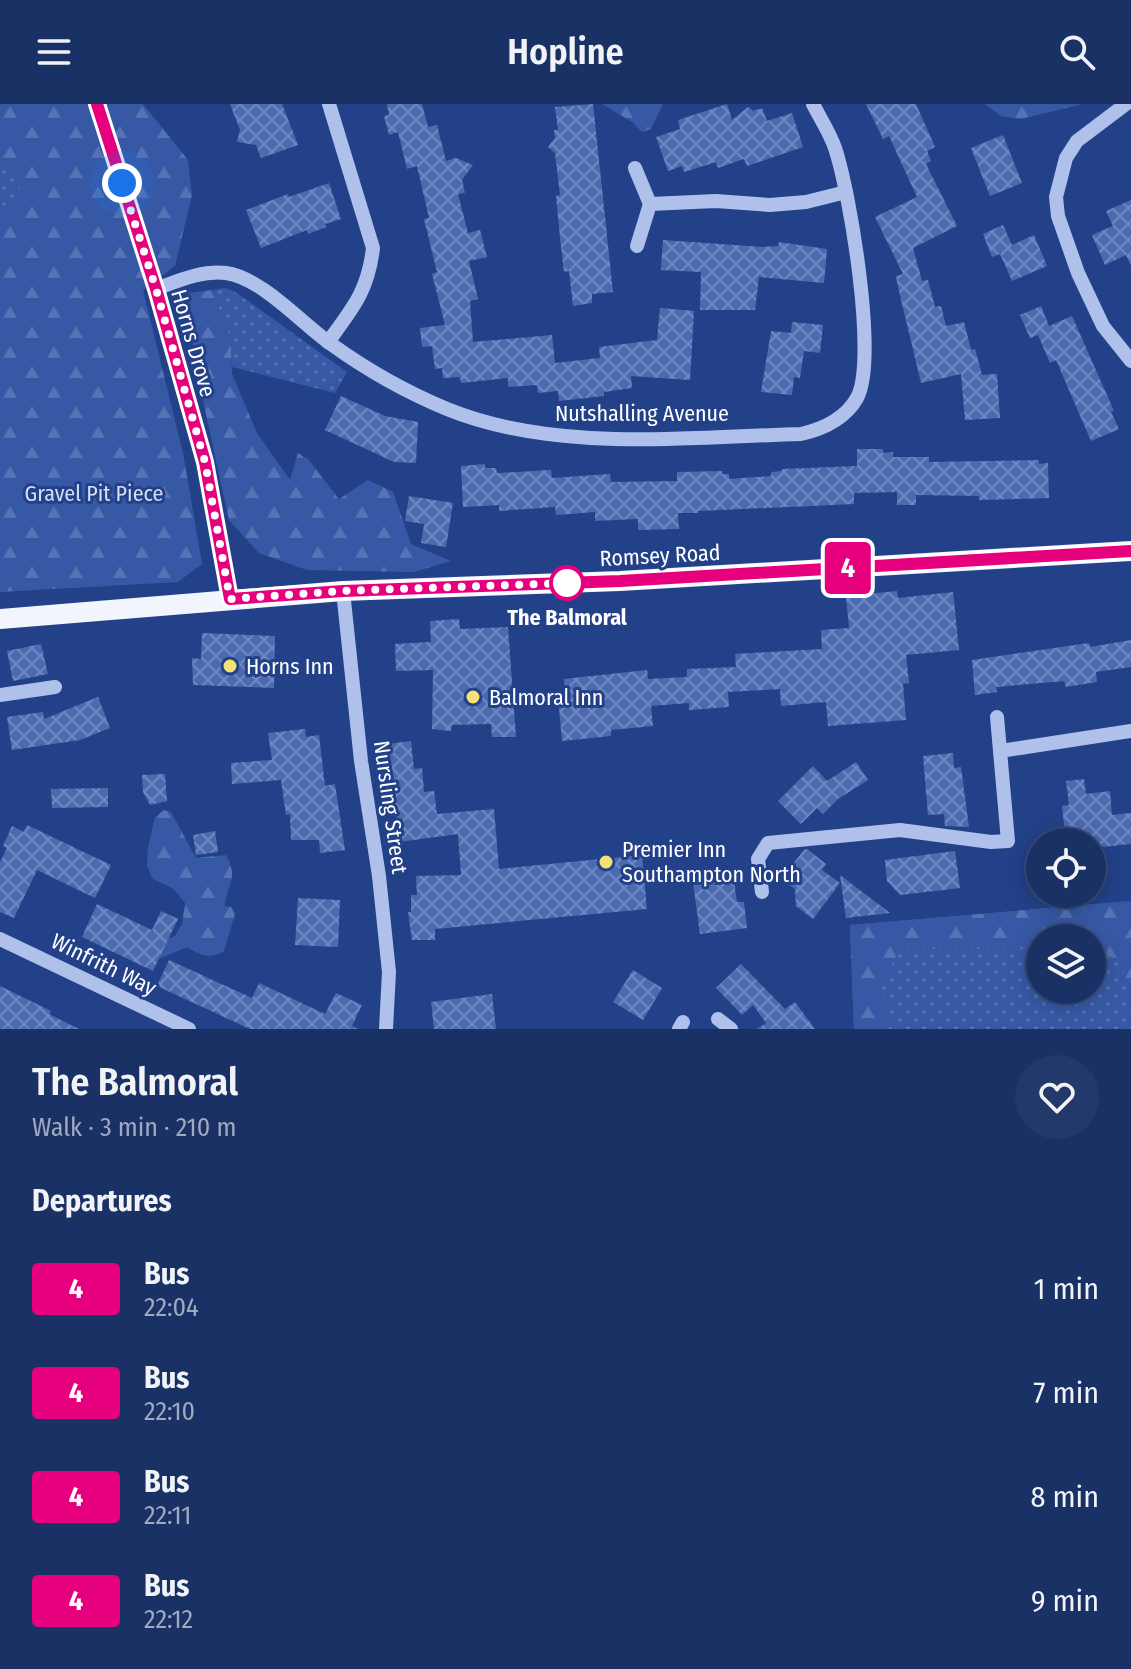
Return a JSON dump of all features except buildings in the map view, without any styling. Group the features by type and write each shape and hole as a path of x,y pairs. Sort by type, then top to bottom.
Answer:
{"main road":[{"name":"Romsey Road","path":"0,619 343,591 620,581 1131,551"}],"street":[{"name":"Horns Drove","path":"97,104 156,289 205,462 230,599"},
{"path":"328,342 363,294 371,270 373,248 329,104"},
{"name":"Nutshalling Avenue","path":"156,289 192,276 229,273 253,283 366,368 405,390 493,425 532,433 605,439 801,434 821,429 853,405 862,388 865,346 858,269 846,192 835,147 813,104"},
{"path":"1126,104 1077,141 1066,158 1056,197 1058,216 1078,273 1103,326 1131,361"},
{"path":"635,168 650,204 637,246"},
{"path":"650,204 716,201 770,205 806,202 846,192"},
{"name":"Nursling Street","path":"343,591 361,761 379,876 389,972 386,1029"},
{"path":"0,695 55,687"},
{"path":"762,892 758,859 768,843 900,830 991,842 1008,841 997,717"},
{"path":"1000,751 1131,731"},
{"name":"Winfrith Way","path":"0,939 189,1029"},
{"path":"718,1019 731,1029"}],"green space":[{"name":"Gravel Pit Piece","path":"0,104 143,104 188,160 192,195 175,266 143,290 183,453 202,564 178,582 0,592 0,208 26,201 0,150"},
{"path":"602,104 663,104 651,129 642,132 632,122"},
{"path":"985,104 1083,104 1021,119 1001,116"},
{"path":"0,150 27,202 0,208"},
{"path":"225,288 234,291 347,372 335,393 232,367 231,340 212,290"},
{"path":"212,290 231,340 232,374 257,433 290,480 298,453 308,459 339,499 368,480 393,492 411,544 451,561 414,572 307,570 259,553 229,520 194,359 188,293"},
{"path":"164,810 171,812 196,858 226,855 230,863 232,876 225,906 232,907 235,914 224,951 219,954 205,955 187,947 161,958 153,957 154,945 175,936 182,924 185,903 174,889 153,879 147,866 155,817"},
{"path":"1131,901 1131,1029 854,1029 850,925 1049,908 1106,908 1106,903"},
{"path":"1131,901 1131,1006 1121,962 1106,954 1106,924 1026,924 1026,949 899,949 881,989 897,1029 854,1029 850,925 1049,908 1106,908 1106,903"}],"bus line":[{"name":"4","path":"97,104 156,289 205,462 230,599 343,591 620,581 1131,551"}],"place":[{"name":"The Balmoral","path":"567,583"},
{"name":"Horns Inn","path":"230,666"},
{"name":"Balmoral Inn","path":"473,697"},
{"name":"Premier Inn Southampton North","path":"606,862"}],"route":[{"path":"122,183 205,462 230,599 343,591 567,583"}]}
